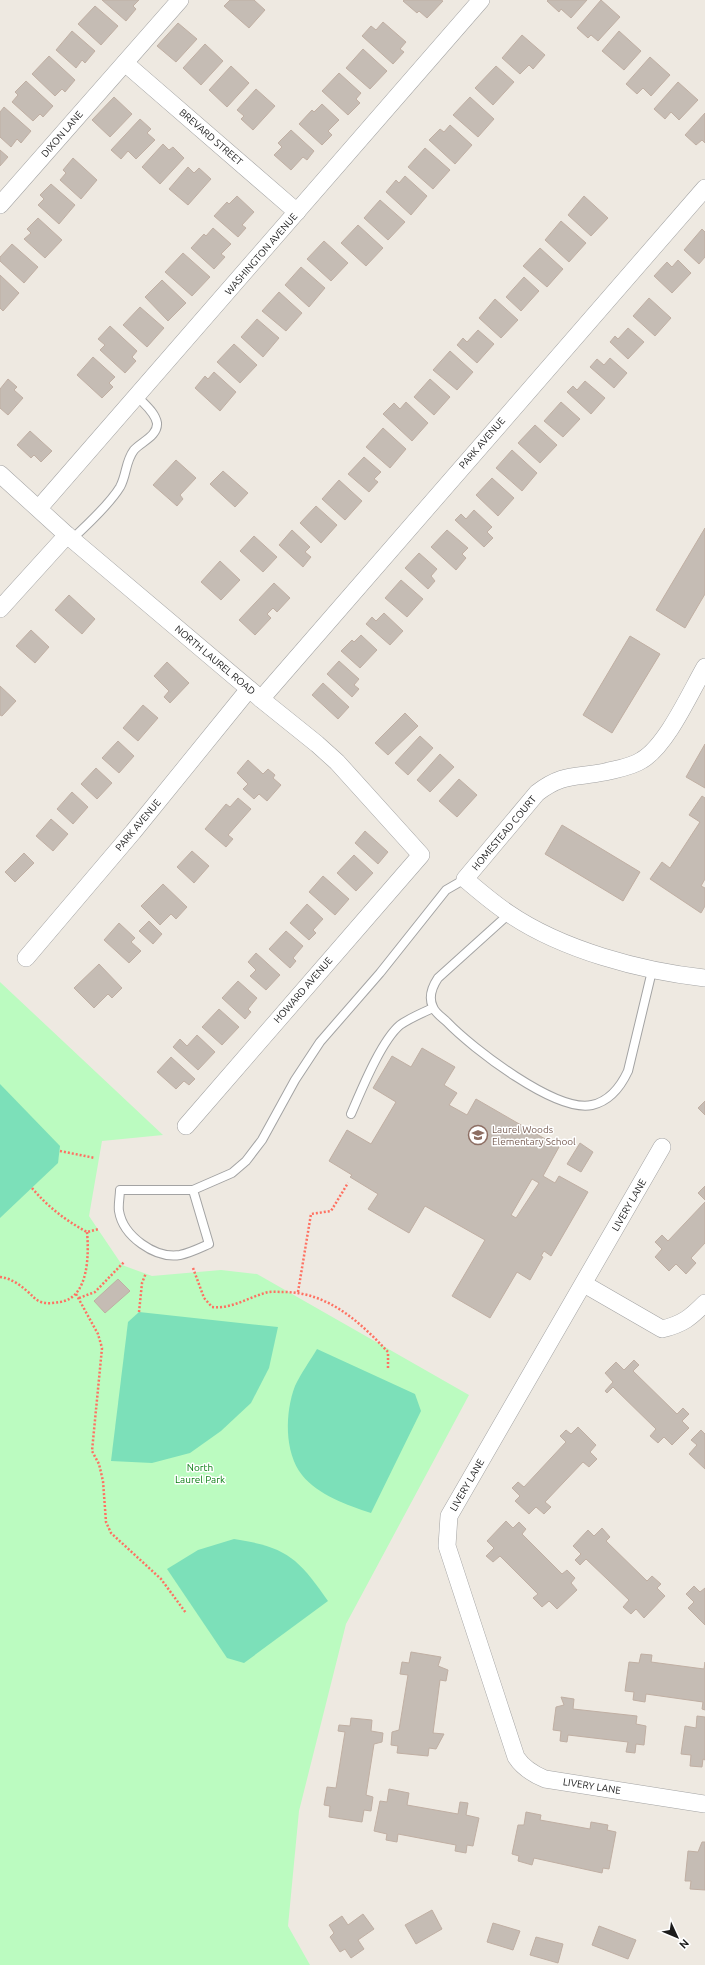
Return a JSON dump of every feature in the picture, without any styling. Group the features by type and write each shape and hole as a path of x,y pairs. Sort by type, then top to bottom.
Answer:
{"street":[{"name":"DIXON LANE","path":"0,205 180,0"},
{"name":"WASHINGTON AVENUE","path":"39,508 481,0"},
{"name":"BREVARD STREET","path":"125,63 297,212"},
{"name":"PARK AVENUE","path":"26,958 138,826 704,187"},
{"name":"NORTH LAUREL ROAD","path":"0,474 70,537 337,762 421,855"},
{"path":"0,609 70,537"},
{"name":"HOMESTEAD COURT","path":"465,879 537,793 549,783 563,777 626,767 642,761 663,739 705,668"},
{"name":"HOWARD AVENUE","path":"186,1126 421,855"},
{"path":"465,879 509,914 566,943 610,960 652,971 705,978"},
{"name":"LIVERY LANE","path":"662,1147 450,1516 447,1546 514,1749 521,1764 530,1772 545,1779 705,1804"},
{"path":"584,1284 662,1329 678,1325 689,1319 705,1303"}],"lane":[{"path":"70,537 85,527 120,487 125,472 126,463 132,454 155,432 157,424 154,414 137,396"},
{"path":"194,1190 209,1244 180,1255 163,1254 141,1243 127,1229 119,1212 120,1190 194,1190 232,1173 246,1161 260,1143 295,1080 320,1042 390,961 446,890 465,879"},
{"path":"509,914 438,978 432,988 430,997 433,1008 460,1035 518,1079 557,1098 579,1106 592,1105 602,1101 613,1093 625,1077 633,1052 652,971"},
{"path":"351,1114 367,1076 399,1026 412,1017 433,1008"}],"path":[{"path":"60,1151 95,1158"},
{"path":"298,1292 311,1214 331,1211 348,1183"},
{"path":"32,1188 56,1213 87,1232 99,1229"},
{"path":"0,1277 8,1278 42,1302 63,1302 71,1299 76,1294 86,1271 89,1254 87,1232"},
{"path":"79,1298 95,1292 124,1262"},
{"path":"193,1268 204,1298 212,1307 223,1308 267,1292 298,1292 340,1308 355,1319 388,1352 390,1360 388,1368"},
{"path":"139,1312 142,1283 146,1272"},
{"path":"76,1294 98,1334 102,1348 102,1364 97,1388 92,1451 99,1464 106,1522 111,1533 161,1579 186,1613"}],"green space":[{"name":"North Laurel Park","path":"0,982 163,1135 102,1141 89,1216 122,1265 152,1276 221,1270 257,1274 469,1395 346,1624 299,1811 288,1926 310,1965 0,1965"},
{"path":"0,1084 60,1146 58,1163 0,1218"},
{"path":"139,1312 278,1327 269,1368 251,1403 221,1431 190,1453 152,1463 111,1461 128,1322"},
{"path":"317,1349 415,1394 421,1411 371,1513 343,1503 316,1488 302,1475 296,1466 292,1455 288,1432 289,1408 297,1381"},
{"path":"234,1539 267,1546 290,1557 308,1574 328,1601 244,1663 227,1658 167,1569 198,1550"}],"building":[{"path":"102,0 139,0 133,6 136,9 126,21"},
{"path":"230,0 254,0 265,10 249,28 224,6"},
{"path":"587,0 571,18 561,9 559,12 547,1"},
{"path":"601,0 620,17 598,41 591,35 588,38 577,28"},
{"path":"403,1 443,1 427,18 419,11 417,13"},
{"path":"95,6 118,26 101,45 78,24"},
{"path":"383,22 406,42 400,49 404,52 393,64 362,36 371,26 376,30"},
{"path":"178,23 197,39 176,62 157,46"},
{"path":"72,31 95,51 85,63 82,60 76,68 56,50"},
{"path":"619,31 641,51 624,70 602,51"},
{"path":"522,35 545,55 533,69 529,65 520,74 502,58"},
{"path":"205,44 223,61 201,85 183,68"},
{"path":"363,49 387,71 370,89 346,68"},
{"path":"49,56 75,80 65,92 62,89 55,96 32,74"},
{"path":"650,57 670,75 651,96 643,88 637,94 626,84"},
{"path":"231,66 249,83 227,107 209,90"},
{"path":"496,66 514,82 493,105 475,88"},
{"path":"339,73 361,93 356,99 360,103 348,115 322,91"},
{"path":"26,81 53,106 43,117 40,114 33,121 12,102 18,95 15,92"},
{"path":"678,82 698,100 679,120 671,112 665,119 654,109"},
{"path":"256,89 275,106 253,130 241,119 244,116 237,110"},
{"path":"114,97 132,114 110,137 92,120"},
{"path":"470,97 494,119 478,137 453,115"},
{"path":"322,104 339,120 328,131 332,135 322,145 299,124 312,110 314,112"},
{"path":"4,107 31,131 21,143 17,139 11,147 0,137 0,112"},
{"path":"705,113 705,143 702,140 696,145 685,135"},
{"path":"140,119 151,129 147,133 155,140 136,159 128,151 121,159 111,150"},
{"path":"450,125 472,145 455,164 429,140 440,129 444,132"},
{"path":"291,130 314,151 307,160 303,157 291,170 274,155 282,147 278,143"},
{"path":"163,144 169,150 173,147 184,158 160,184 142,167"},
{"path":"425,148 450,170 433,189 408,167"},
{"path":"0,150 8,157 0,166"},
{"path":"73,158 97,180 81,199 60,180 66,173 63,170"},
{"path":"188,167 194,173 199,168 211,179 188,205 169,189"},
{"path":"405,176 427,196 411,215 386,192 396,180 399,183"},
{"path":"51,184 75,205 59,224 38,205 44,199 40,195"},
{"path":"237,196 254,212 242,225 246,228 238,237 214,216 227,202 229,204"},
{"path":"584,196 608,218 591,236 568,215"},
{"path":"380,200 405,222 388,240 364,218"},
{"path":"38,218 62,240 45,258 24,239 31,233 27,229"},
{"path":"561,221 586,243 569,262 545,240"},
{"path":"358,225 383,248 366,266 341,243"},
{"path":"213,228 231,244 221,254 225,257 214,269 191,248 204,234 206,236"},
{"path":"702,229 705,232 705,257 699,264 684,250"},
{"path":"324,241 348,263 331,281 307,259"},
{"path":"12,244 38,267 24,283 0,261 0,257"},
{"path":"540,248 563,269 547,287 523,266"},
{"path":"183,253 210,277 192,296 165,272"},
{"path":"678,260 691,273 672,293 654,276 667,262 672,267"},
{"path":"301,267 325,288 309,307 285,285"},
{"path":"0,275 19,293 3,311 0,308"},
{"path":"524,277 539,291 521,311 506,297"},
{"path":"162,280 186,303 168,321 145,297"},
{"path":"279,292 302,313 286,331 262,311"},
{"path":"649,298 671,318 655,336 633,316"},
{"path":"495,299 518,320 501,338 479,318"},
{"path":"140,307 164,328 147,347 123,325"},
{"path":"257,319 279,338 263,357 241,337"},
{"path":"110,326 137,351 132,357 136,361 125,373 100,350 105,345 98,339"},
{"path":"628,328 644,342 628,359 610,342 615,336 618,339"},
{"path":"478,330 494,344 477,363 457,345 463,338 467,342"},
{"path":"234,344 257,365 240,383 217,362"},
{"path":"450,351 473,372 457,390 433,370"},
{"path":"93,357 115,377 109,383 113,387 102,398 77,375"},
{"path":"610,358 627,373 614,388 590,367 597,359 604,365"},
{"path":"214,372 236,392 220,411 195,388 205,376 208,379"},
{"path":"8,379 17,387 14,390 23,398 8,415 0,408 0,389"},
{"path":"430,379 450,397 434,415 414,397"},
{"path":"585,381 605,398 591,414 567,392 573,386 577,390"},
{"path":"406,402 428,423 412,441 383,414 394,403 400,409"},
{"path":"561,402 580,419 563,437 544,421"},
{"path":"535,425 557,445 540,463 518,443"},
{"path":"383,428 406,449 390,468 366,447"},
{"path":"30,431 52,451 41,462 34,455 31,458 17,445"},
{"path":"512,450 537,473 522,491 496,468"},
{"path":"364,457 381,472 374,479 378,482 369,492 348,474"},
{"path":"176,460 196,478 180,495 183,499 177,506 153,485"},
{"path":"223,471 248,493 235,507 210,484"},
{"path":"492,478 514,498 498,516 476,495"},
{"path":"339,480 362,501 345,520 322,499"},
{"path":"316,506 337,525 321,543 300,523"},
{"path":"474,510 492,527 487,532 493,538 484,547 455,520 461,514 466,519"},
{"path":"705,528 705,594 685,628 656,610"},
{"path":"292,530 310,547 305,552 311,557 303,567 279,545"},
{"path":"447,530 468,548 462,554 466,558 456,570 431,547"},
{"path":"254,536 277,557 263,572 240,551"},
{"path":"419,553 437,569 431,576 435,581 428,589 405,568"},
{"path":"220,561 240,580 221,600 201,582"},
{"path":"401,580 423,599 407,617 385,598"},
{"path":"274,583 290,598 277,612 273,608 267,614 271,618 255,635 239,620"},
{"path":"69,595 95,619 82,634 55,610"},
{"path":"384,613 403,631 390,645 366,624 372,617 376,621"},
{"path":"31,630 49,647 35,663 16,646"},
{"path":"361,635 377,650 360,668 341,651 352,640 354,642"},
{"path":"630,636 660,654 612,733 583,715"},
{"path":"339,661 359,679 354,685 359,689 352,697 327,674"},
{"path":"167,662 189,683 170,703 164,697 169,691 154,676"},
{"path":"323,683 349,707 338,719 312,695"},
{"path":"0,686 16,701 2,716 0,715"},
{"path":"143,705 158,718 138,741 123,728"},
{"path":"405,713 418,726 388,755 375,743"},
{"path":"420,736 433,748 408,775 395,763"},
{"path":"118,741 134,756 119,773 102,758"},
{"path":"705,744 705,788 686,777"},
{"path":"440,754 454,767 430,792 417,780"},
{"path":"248,760 263,774 268,769 275,775 273,778 281,785 267,801 259,794 254,799 243,789 248,784 237,773"},
{"path":"96,768 112,783 97,799 81,784"},
{"path":"459,779 477,795 457,817 439,801"},
{"path":"72,792 88,807 73,824 57,809"},
{"path":"702,796 705,798 705,879 701,886 705,888 705,906 701,913 650,879 662,862 670,868 700,822 689,815"},
{"path":"238,798 251,809 228,835 233,839 226,847 205,829 226,804 230,807"},
{"path":"51,819 68,834 53,851 36,836"},
{"path":"562,825 640,872 623,901 545,854"},
{"path":"365,831 388,852 378,864 355,843"},
{"path":"192,851 209,866 194,883 177,867"},
{"path":"24,853 34,863 15,882 5,872"},
{"path":"354,855 373,873 356,891 337,873"},
{"path":"323,876 349,899 335,915 309,892"},
{"path":"163,884 187,907 176,919 171,914 160,925 141,906"},
{"path":"307,904 323,919 313,930 316,933 309,940 290,923"},
{"path":"149,921 162,934 153,944 139,931"},
{"path":"119,923 135,938 131,942 141,951 129,963 104,940"},
{"path":"286,931 303,946 293,958 296,961 290,968 269,949"},
{"path":"256,953 280,975 266,990 250,976 256,970 248,962"},
{"path":"99,964 122,988 112,998 108,994 94,1008 74,988"},
{"path":"238,981 257,998 248,1009 251,1012 245,1019 222,998"},
{"path":"219,1009 239,1027 222,1045 202,1027"},
{"path":"197,1035 215,1052 198,1070 173,1047 180,1039 187,1046"},
{"name":"Laurel Woods Elementary School","path":"422,1048 455,1067 444,1085 457,1093 449,1105 467,1115 476,1099 559,1147 543,1176 555,1183 559,1176 588,1192 551,1256 544,1251 541,1256 543,1257 530,1280 517,1272 490,1318 452,1296 485,1240 425,1206 409,1233 368,1209 378,1194 350,1177 352,1175 329,1161 347,1130 371,1144 396,1102 373,1088 392,1056 411,1067","holes":["532,1179 539,1183 516,1218 511,1215"]},
{"path":"171,1057 195,1079 189,1085 184,1081 176,1089 157,1072"},
{"path":"705,1101 705,1115 698,1108"},
{"path":"580,1143 593,1152 581,1172 567,1164"},
{"path":"705,1186 705,1200 698,1193"},
{"path":"705,1202 705,1243 691,1258 696,1263 686,1274 676,1264 669,1271 655,1257 662,1249 655,1242 662,1235 668,1241"},
{"path":"118,1279 130,1291 105,1313 94,1301"},
{"path":"634,1360 639,1365 633,1371 677,1414 683,1408 689,1414 682,1421 689,1428 672,1445 664,1437 658,1443 650,1436 656,1429 613,1387 607,1393 605,1391 613,1382 605,1373 616,1362 624,1370"},
{"path":"578,1427 596,1445 590,1452 597,1459 589,1467 583,1462 545,1502 551,1507 544,1514 536,1507 529,1514 515,1501 520,1496 512,1488 518,1482 524,1487 566,1442 560,1436 566,1430 571,1434"},
{"path":"701,1430 705,1434 705,1469 689,1454 697,1445 691,1440"},
{"path":"506,1521 513,1528 519,1522 526,1529 522,1534 562,1574 567,1570 575,1578 571,1583 577,1590 557,1609 549,1601 542,1607 533,1598 538,1594 500,1556 493,1562 486,1556 494,1548 487,1541"},
{"path":"602,1528 610,1537 606,1541 647,1581 652,1576 661,1584 657,1588 665,1596 644,1618 636,1609 631,1614 623,1607 629,1600 586,1559 580,1565 575,1560 581,1554 573,1546 588,1530 594,1536"},
{"path":"694,1586 700,1592 705,1588 705,1625 688,1608 694,1602 686,1594"},
{"path":"411,1652 441,1657 438,1666 448,1670 446,1681 440,1680 433,1733 444,1734 436,1749 429,1748 428,1756 397,1753 398,1746 391,1745 392,1732 399,1730 408,1675 400,1674 402,1662 409,1663"},
{"path":"641,1654 652,1655 651,1662 704,1669 705,1662 705,1710 702,1709 703,1702 646,1694 645,1702 633,1700 634,1692 625,1691 629,1662 639,1663"},
{"path":"561,1697 574,1699 573,1709 637,1716 636,1724 646,1726 644,1745 636,1744 635,1753 626,1752 628,1742 568,1735 567,1742 560,1741 561,1731 553,1730 556,1707 564,1705"},
{"path":"697,1716 705,1717 705,1760 703,1759 702,1767 690,1766 691,1755 681,1754 685,1726 696,1728"},
{"path":"351,1718 372,1720 371,1731 383,1733 382,1742 374,1744 366,1795 373,1797 371,1811 364,1810 362,1822 329,1817 330,1806 324,1805 327,1787 336,1788 345,1732 338,1731 339,1725 350,1726"},
{"path":"389,1789 409,1793 407,1805 458,1814 460,1802 468,1803 466,1815 479,1818 473,1846 467,1845 466,1853 455,1851 456,1845 398,1834 397,1842 386,1840 387,1834 374,1831 380,1801 387,1802"},
{"path":"526,1812 541,1815 540,1820 590,1829 591,1822 608,1825 607,1830 616,1832 609,1869 603,1868 602,1873 534,1858 532,1865 518,1861 519,1856 512,1854 518,1825 524,1825"},
{"path":"702,1842 705,1842 705,1890 690,1889 691,1881 685,1881 688,1851 698,1852"},
{"path":"432,1910 442,1929 416,1944 405,1925"},
{"path":"363,1914 374,1929 358,1940 364,1949 351,1958 345,1949 340,1952 330,1937 334,1933 329,1925 342,1916 348,1925"},
{"path":"493,1923 520,1931 513,1950 487,1942"},
{"path":"599,1926 636,1940 628,1959 592,1945"},
{"path":"536,1937 563,1944 558,1963 530,1955"}],"place":[{"name":"Laurel Woods Elementary School","path":"478,1135"}]}
